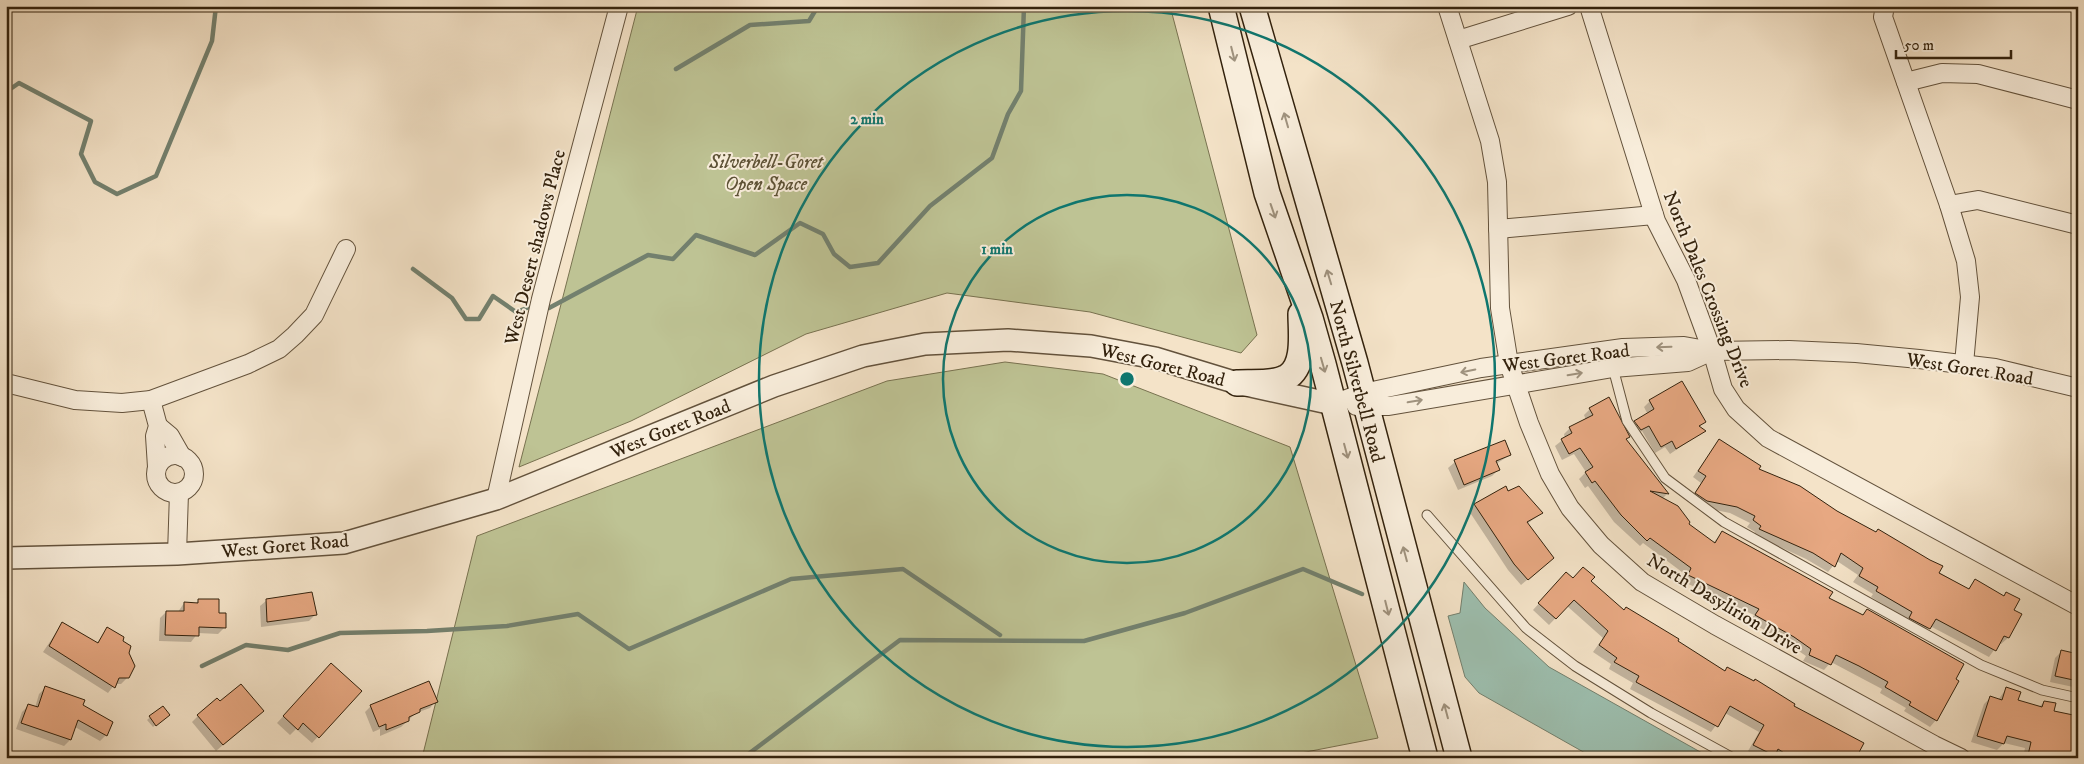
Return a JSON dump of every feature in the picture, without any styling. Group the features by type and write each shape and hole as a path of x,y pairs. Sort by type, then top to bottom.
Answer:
{"main road":[{"name":"North Silverbell Road","path":"1221,6 1267,193 1302,294 1333,404 1425,758"},
{"name":"North Silverbell Road","path":"1252,6 1365,400 1459,758"},
{"path":"1237,382 1275,380 1288,377 1299,362 1302,294"}],"street":[{"name":"West Desert shadows Place","path":"496,499 541,299 619,6"},
{"name":"North Dasylirion Drive","path":"1447,6 1490,141 1497,182 1500,308 1509,364 1550,474 1570,508 1601,545 1642,582 1715,626 1934,746 1961,758"},
{"path":"1458,40 1568,6"},
{"name":"North Dales Crossing Drive","path":"1589,6 1654,215 1686,280 1712,351 1723,389 1736,410 1768,438 2078,606"},
{"path":"1885,6 1883,17 1949,205 1966,261 1970,296 1964,364"},
{"path":"1906,82 1942,73 1978,74 2078,100"},
{"path":"1949,205 1978,200 2078,225"},
{"path":"1498,229 1654,215"},
{"path":"6,383 74,400 122,403 150,400 248,364 278,349 295,335 314,314 346,249"},
{"name":"West Goret Road","path":"6,558 176,554 344,543 496,499 774,386 864,356 924,344 1008,340 1091,346 1155,358 1237,382 1333,404 1365,400 1509,364 1622,348 1684,346 1712,351 1790,350 1856,353 1964,364 1995,368 2078,388"},
{"name":"West Goret Road","path":"1365,400 1389,406 1515,383 1613,368 1688,362 1712,351"},
{"path":"150,400 158,426 170,436 182,456 191,464 194,472 189,488 179,493 169,492 159,485 156,477 155,436 158,426"},
{"path":"157,468 167,457 182,456"},
{"path":"176,554 179,493"}],"lane":[{"path":"1613,368 1627,421 1664,478 1724,522 1981,665 2042,690 2078,698"},
{"path":"1427,515 1526,628 1575,666 1651,713 1733,758"}],"green space":[{"name":"Silverbell-Goret Open Space","path":"638,6 1170,6 1257,335 1241,353 1090,312 947,293 806,334 631,421 519,467"},
{"path":"1005,362 1103,374 1290,447 1378,738 1275,758 422,758 477,536 887,381"}],"shaded area":[{"path":"1464,582 1485,608 1549,667 1711,758 1594,758 1479,693 1465,677 1448,616 1460,613"}],"building":[{"path":"1682,381 1706,422 1699,426 1706,431 1676,449 1672,441 1661,447 1649,426 1641,430 1634,421 1654,409 1649,400"},
{"path":"1609,397 1630,437 1626,439 1669,494 1650,491 1678,506 1690,522 1689,524 1715,543 1722,531 1833,592 1829,598 1863,615 1867,609 1964,664 1956,679 1959,681 1937,721 1909,705 1911,702 1885,687 1888,682 1859,666 1836,655 1831,665 1809,655 1811,649 1755,615 1759,609 1688,575 1691,568 1650,538 1647,541 1621,515 1595,481 1592,483 1585,472 1593,467 1580,448 1569,454 1561,439 1572,433 1569,427 1593,415 1589,408"},
{"path":"1719,439 1761,466 1759,469 1800,486 1837,511 1876,532 1878,529 1943,566 1939,573 1969,589 1975,579 2004,596 2006,592 2020,599 2014,610 2022,614 2009,638 2004,636 1996,651 1936,619 1930,629 1909,618 1912,612 1876,591 1878,587 1859,576 1863,568 1841,553 1835,567 1813,553 1759,529 1761,526 1753,520 1755,516 1737,507 1707,501 1695,493 1706,476 1698,471"},
{"path":"1505,440 1511,455 1496,461 1500,470 1464,485 1454,460"},
{"path":"1506,486 1508,491 1519,486 1543,513 1527,522 1554,558 1528,580 1514,564 1474,504"},
{"path":"1583,567 1595,577 1591,581 1624,610 1626,607 1679,639 1678,641 1725,671 1727,667 1754,681 1755,679 1795,704 1794,706 1864,743 1856,758 1792,758 1778,749 1775,756 1753,745 1764,725 1730,706 1718,727 1636,682 1639,676 1614,662 1617,658 1599,645 1608,631 1574,600 1556,619 1538,603 1566,572 1573,578"},
{"path":"312,592 317,615 267,622 266,599"},
{"path":"198,599 219,599 219,613 226,613 226,628 199,627 199,636 165,635 166,611 184,611 184,602 198,603"},
{"path":"62,622 98,643 107,627 124,637 123,641 131,646 129,653 135,666 129,678 119,678 115,688 49,646"},
{"path":"2061,650 2078,654 2078,681 2055,676"},
{"path":"331,663 362,691 319,738 303,723 298,730 283,716"},
{"path":"429,681 438,702 420,709 420,712 409,717 409,721 386,730 386,724 379,727 370,705"},
{"path":"241,684 264,711 223,745 197,715 217,698 220,701"},
{"path":"45,686 85,700 83,705 113,722 107,736 78,720 71,740 21,723 28,704 38,707"},
{"path":"2006,687 2021,692 2018,700 2042,707 2044,701 2056,703 2054,711 2078,716 2078,747 2075,758 2041,758 2028,755 2031,742 2007,736 2004,744 1977,736 1990,696 2002,700"},
{"path":"163,706 170,715 156,726 149,716"}],"waterway":[{"path":"6,92 19,83 91,121 81,154 95,182 117,194 156,176 212,41 216,6"},
{"path":"676,69 750,25 809,21 818,6"},
{"path":"549,308 648,255 673,259 696,235 755,255 800,223 823,234 834,254 850,267 878,263 930,206 992,158 1008,114 1021,91 1024,6"},
{"path":"413,269 452,298 466,319 479,319 493,296 516,312 527,308"},
{"path":"202,666 246,645 288,650 340,633 427,631 507,626 578,614 629,649 791,579 903,569 1000,635"},
{"path":"743,758 900,640 1084,641 1185,613 1303,569 1362,594"}]}
